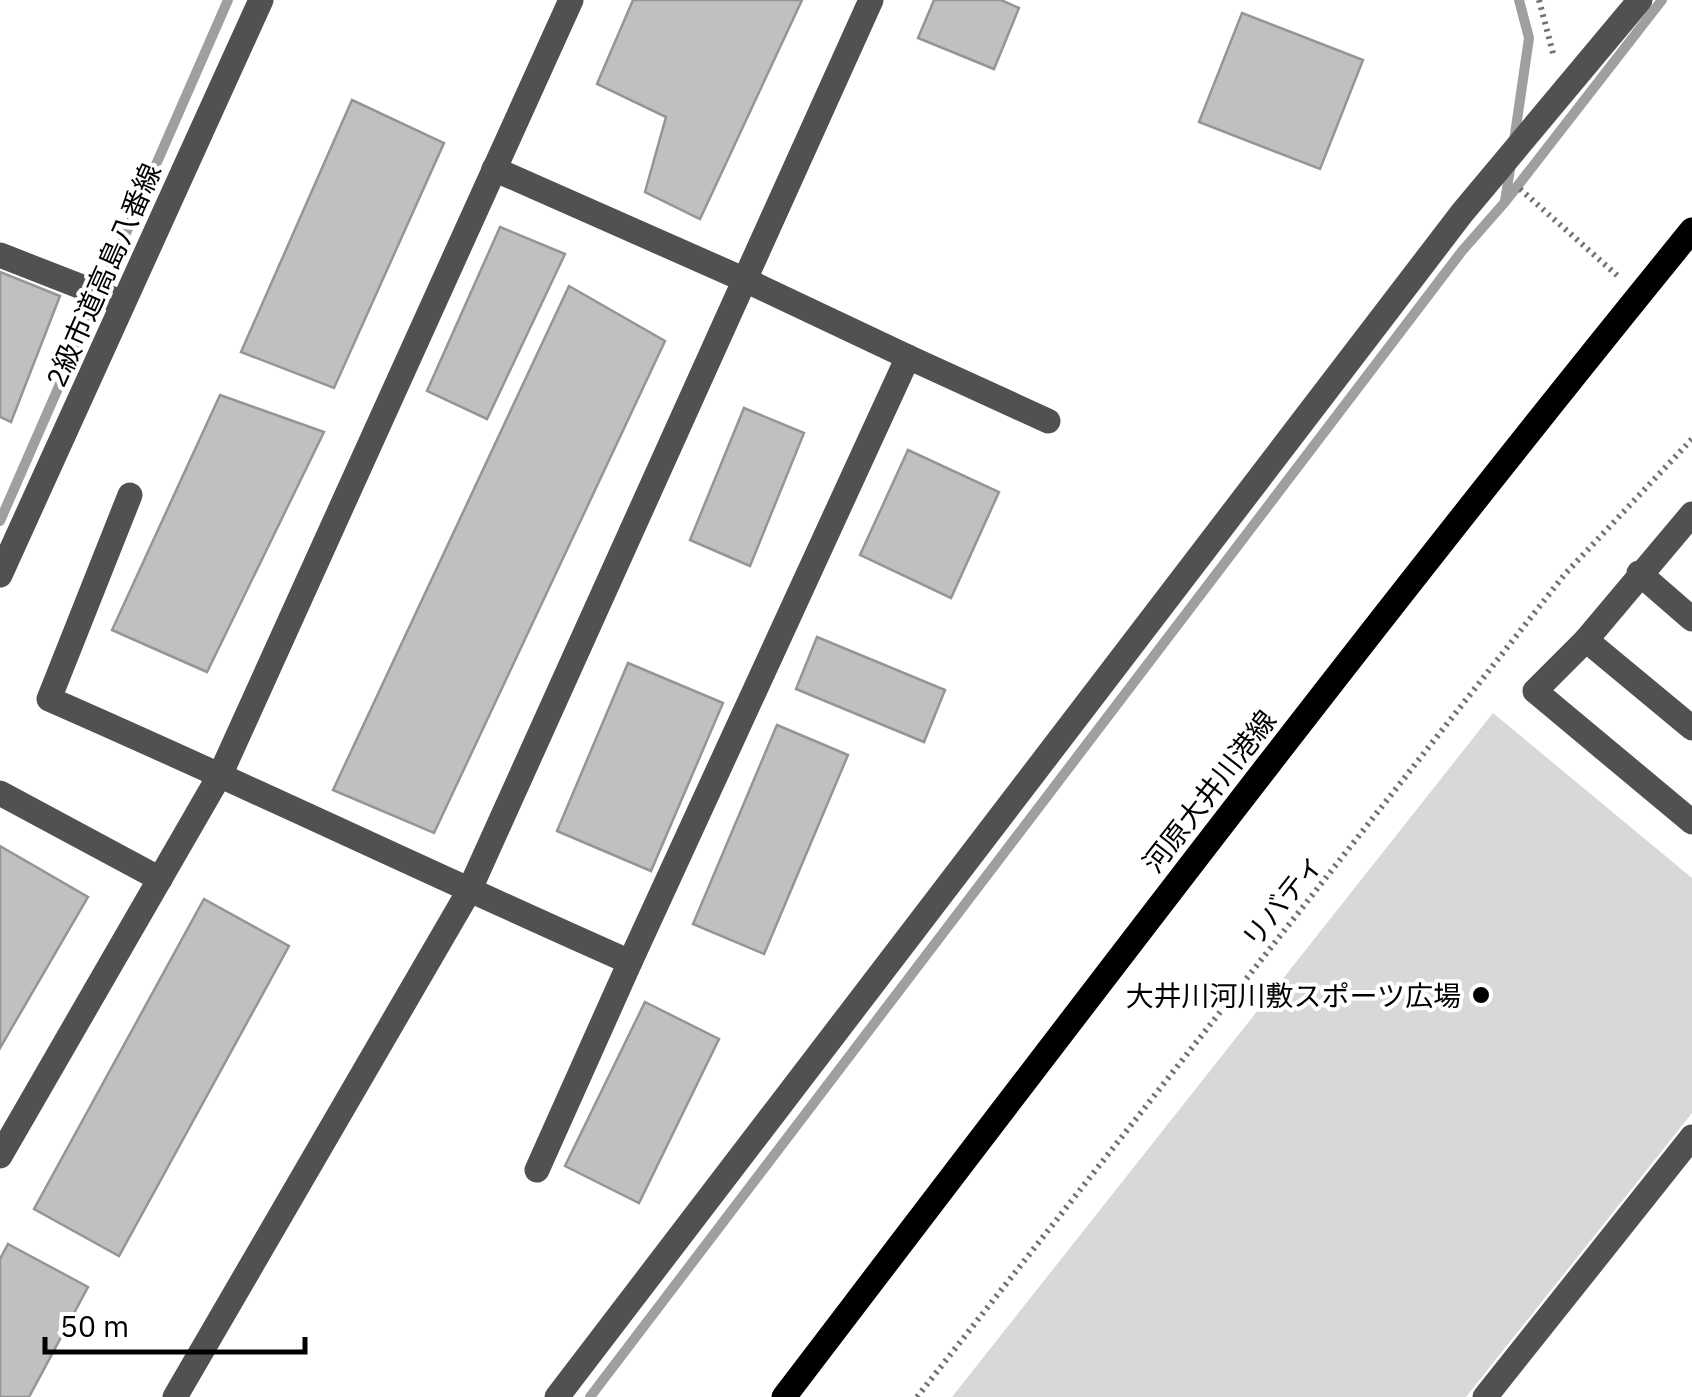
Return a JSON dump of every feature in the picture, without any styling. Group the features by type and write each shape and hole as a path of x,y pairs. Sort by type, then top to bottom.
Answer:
{"main road":[{"name":"河原大井川港線","path":"784,1397 1170,891 1556,395 1692,230"}],"street":[{"name":"2級市道高島八番線","path":"0,574 261,0"},
{"path":"0,1156 220,774 571,0"},
{"path":"175,1397 469,891 871,0"},
{"path":"557,1397 1498,169 1640,0"},
{"path":"494,169 1048,420"},
{"path":"0,255 123,304"},
{"path":"537,1170 908,358"},
{"path":"130,495 49,698 630,962"},
{"path":"1692,514 1586,640 1535,691 1692,822"},
{"path":"1639,573 1692,619"},
{"path":"1586,640 1692,728"},
{"path":"0,793 160,880"},
{"path":"1484,1397 1692,1137"}],"path":[{"path":"1539,0 1563,92"},
{"path":"1498,169 1639,294"},
{"name":"リバティ","path":"917,1397 1566,574 1692,439"}],"shaded area":[{"name":"大井川河川敷スポーツ広場","path":"1493,713 1692,878 1692,1113 1466,1397 952,1397"}],"building":[{"path":"633,0 802,0 700,219 645,192 666,117 597,84"},
{"path":"934,0 1001,0 1019,8 994,69 918,38"},
{"path":"1242,13 1363,60 1320,169 1199,122"},
{"path":"352,100 444,143 334,388 241,352"},
{"path":"500,227 565,254 487,419 427,391"},
{"path":"0,272 60,296 11,422 0,417"},
{"path":"569,286 665,341 434,833 333,790"},
{"path":"220,395 324,432 207,672 112,630"},
{"path":"744,408 804,433 750,566 690,540"},
{"path":"908,450 999,492 951,598 860,555"},
{"path":"817,637 945,690 924,742 796,689"},
{"path":"628,663 723,703 651,871 557,831"},
{"path":"777,725 848,755 764,954 693,924"},
{"path":"0,846 88,897 0,1048"},
{"path":"204,899 289,946 119,1256 34,1209"},
{"path":"645,1002 719,1039 639,1203 565,1166"},
{"path":"8,1244 88,1287 29,1397 0,1397 0,1259"}],"waterway":[{"path":"0,521 228,0"},
{"path":"1514,141 1529,38 1519,0"},
{"path":"590,1397 1462,251 1505,202 1662,0"},
{"path":"1505,201 1511,163"}],"place":[{"name":"大井川河川敷スポーツ広場","path":"1481,995"}]}
